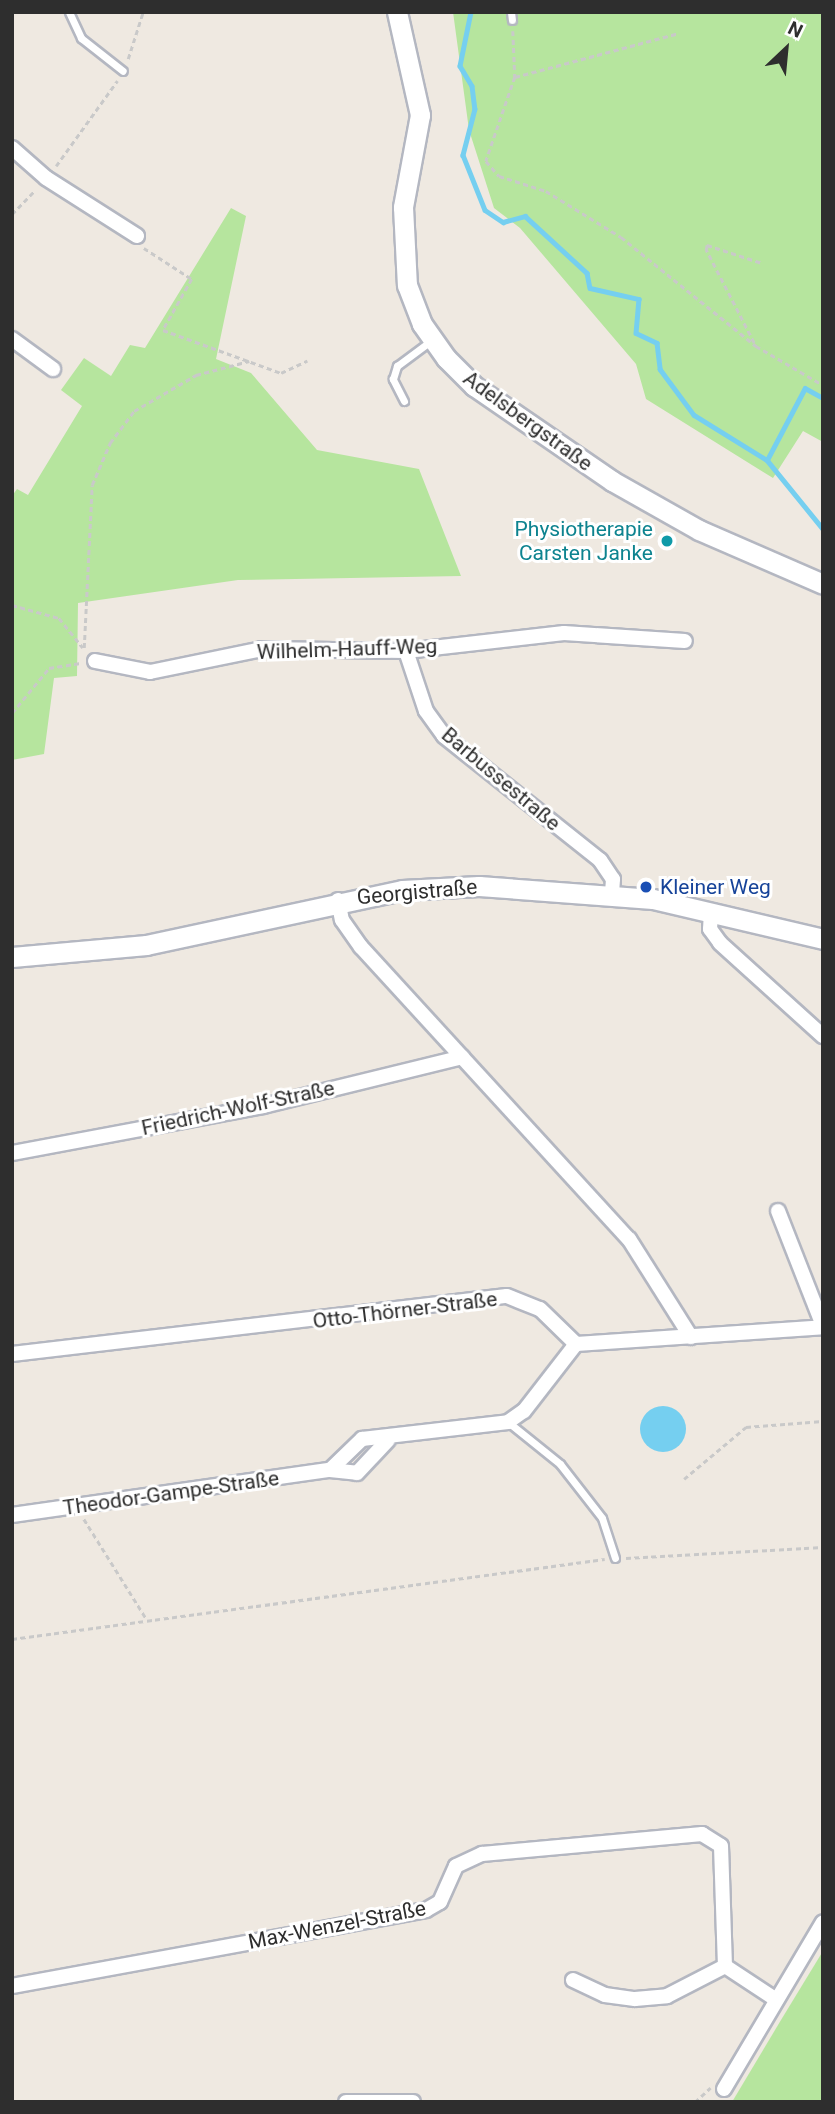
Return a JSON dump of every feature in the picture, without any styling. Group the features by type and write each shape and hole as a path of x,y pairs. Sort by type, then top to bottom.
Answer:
{"street":[{"name":"Adelsbergstraße","path":"397,12 420,115 402,244 407,285 432,339 474,386 612,481 699,530 823,584"},
{"path":"12,148 46,178 137,236"},
{"path":"12,339 53,369"},
{"name":"Wilhelm-Hauff-Weg","path":"95,661 150,672 262,649 406,651 540,634 685,642"},
{"name":"Barbussestraße","path":"406,651 426,711 444,736 600,860 613,879 612,893"},
{"name":"Georgistraße","path":"12,957 146,945 338,900 480,886 612,893 711,911 823,939"},
{"path":"338,900 342,920 361,947 629,1239 691,1337"},
{"path":"711,911 710,929 720,943 823,1036"},
{"name":"Friedrich-Wolf-Straße","path":"12,1153 263,1106 462,1057"},
{"path":"330,1470 362,1439 388,1440 508,1422 524,1411 576,1345 823,1327 778,1211"},
{"name":"Otto-Thörner-Straße","path":"12,1354 507,1296 540,1309 576,1345"},
{"name":"Theodor-Gampe-Straße","path":"12,1515 330,1470 368,1468 388,1440"},
{"name":"Max-Wenzel-Straße","path":"12,1986 426,1910 440,1902 456,1867 482,1854 702,1834 721,1846 724,1966"},
{"path":"724,2089 823,1922"},
{"path":"573,1980 605,1995 656,1997 724,1966 775,1999"},
{"path":"346,2102 413,2102"}],"lane":[{"path":"69,12 81,38 123,71"},
{"path":"404,401 393,379 397,366 432,339"},
{"path":"508,1422 560,1464 602,1518 615,1558"}],"path":[{"path":"12,214 46,178 123,71 143,12"},
{"path":"512,16 515,77 486,161 499,176 546,191 621,237 755,346 823,386"},
{"path":"515,77 676,34"},
{"path":"137,236 146,251 192,279 163,330 281,373 307,361"},
{"path":"755,346 706,250 762,263"},
{"path":"84,648 92,485 110,443 134,411 196,375 249,361"},
{"path":"12,605 59,618 95,661"},
{"path":"12,713 49,668 95,661"},
{"path":"684,1479 746,1427 823,1421"},
{"path":"77,1507 147,1620"},
{"path":"12,1639 615,1558 823,1547"},
{"path":"695,2102 705,2088 724,2089"},
{"path":"608,2102 624,2102"}],"green space":[{"path":"453,12 823,12 823,442 803,431 773,478 646,399 636,364 520,228 494,208 469,130"},
{"path":"231,208 246,216 216,359 251,373 317,450 419,469 461,576 238,580 78,603 77,676 54,678 44,754 12,760 12,496 17,489 28,495 82,406 61,390 84,358 111,376 130,345 145,348"},
{"path":"823,1951 823,2102 732,2102 781,2020"}],"water":[{"path":"663,1406 679,1413 686,1429 679,1445 663,1452 647,1445 640,1429 647,1413"}],"waterway":[{"path":"471,12 460,66 472,86 475,109 463,155 485,210 503,222 525,216 587,273 590,288 639,299 636,333 657,343 660,369 694,415 767,460 823,529"},
{"path":"767,460 805,388 823,398"}],"place":[{"name":"Physiotherapie Carsten Janke","path":"667,541"},
{"name":"Kleiner Weg","path":"646,887"}]}
